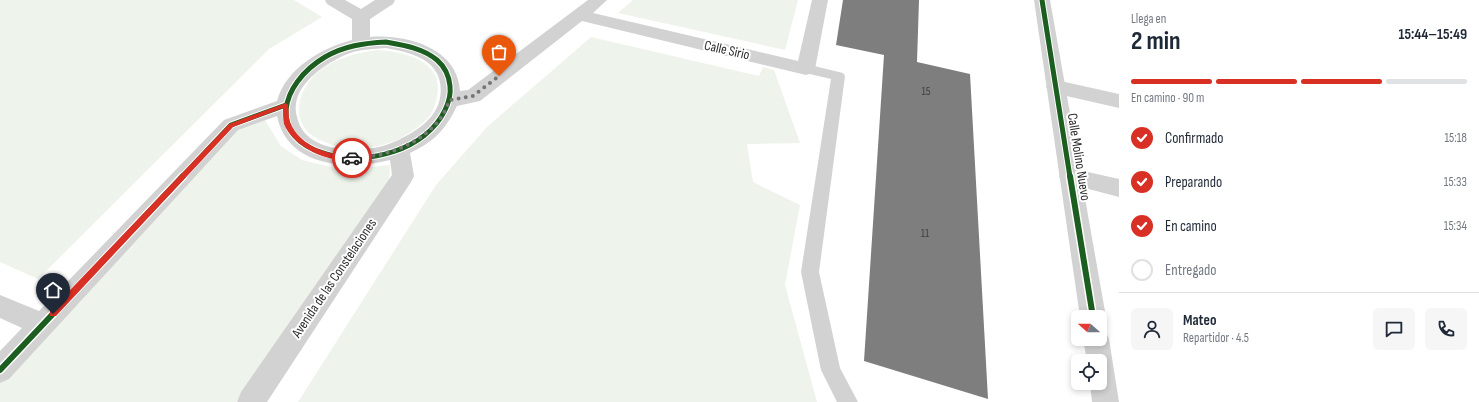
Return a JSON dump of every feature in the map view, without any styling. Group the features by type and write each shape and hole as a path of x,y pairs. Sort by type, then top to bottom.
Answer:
{"street":[{"path":"333,0 361,17"},
{"path":"361,17 387,0"},
{"path":"450,100 473,96 599,0"},
{"path":"806,68 820,0"},
{"name":"Calle Molino Nuevo","path":"1042,0 1092,310"},
{"name":"Calle Sirio","path":"579,15 806,68"},
{"path":"361,17 361,44"},
{"path":"386,42 409,45 428,53 443,66 450,82 450,100 440,119 423,136 399,149 371,157 342,158 317,152 298,140 287,123 286,105 291,88 303,73 320,60 339,50 361,44 386,42"},
{"path":"1056,87 1119,101"},
{"path":"0,370 231,125 286,105"},
{"name":"Avenida de las Constelaciones","path":"250,402 403,176 399,149"},
{"path":"1070,176 1119,188"},
{"path":"0,306 42,325"},
{"path":"1104,390 1106,402"}],"lane":[{"path":"806,68 838,76 810,272 831,370 848,402"}],"shaded area":[{"path":"0,0 294,0 322,17 269,49 38,279 0,262"},
{"path":"633,0 798,0 785,50 618,13"},
{"path":"591,37 759,76 763,67 774,70 800,143 747,144 753,182 800,205 785,285 817,402 298,402 436,185 487,127"},
{"path":"377,50 391,51 416,58 426,64 433,72 437,82 438,95 430,115 419,126 401,138 379,146 351,148 332,145 314,137 303,126 299,109 303,93 312,78 331,63 361,53"},
{"path":"265,120 281,146 302,160 343,170 390,165 389,182 236,402 0,402 0,382 235,130"}],"building":[{"path":"843,0 919,0 917,62 970,74 988,399 864,361 884,55 836,45"}],"cycle path":[{"path":"1042,0 1092,310"},
{"path":"386,42 408,46 428,54 437,60 444,68 449,77 450,96 448,104 440,120 417,140 404,147 375,156 360,158 330,155 312,149 300,142 288,125 286,112 287,99 293,86 302,75 325,57 344,49 362,44 386,42"},
{"path":"0,370 231,125 286,105"}],"way so far":[{"path":"352,158 371,157 399,149 423,136 440,119 450,100 473,96 499,76"}],"route":[{"path":"53,314 231,125 286,105 287,123 298,140 317,152 342,158 352,158"}]}
